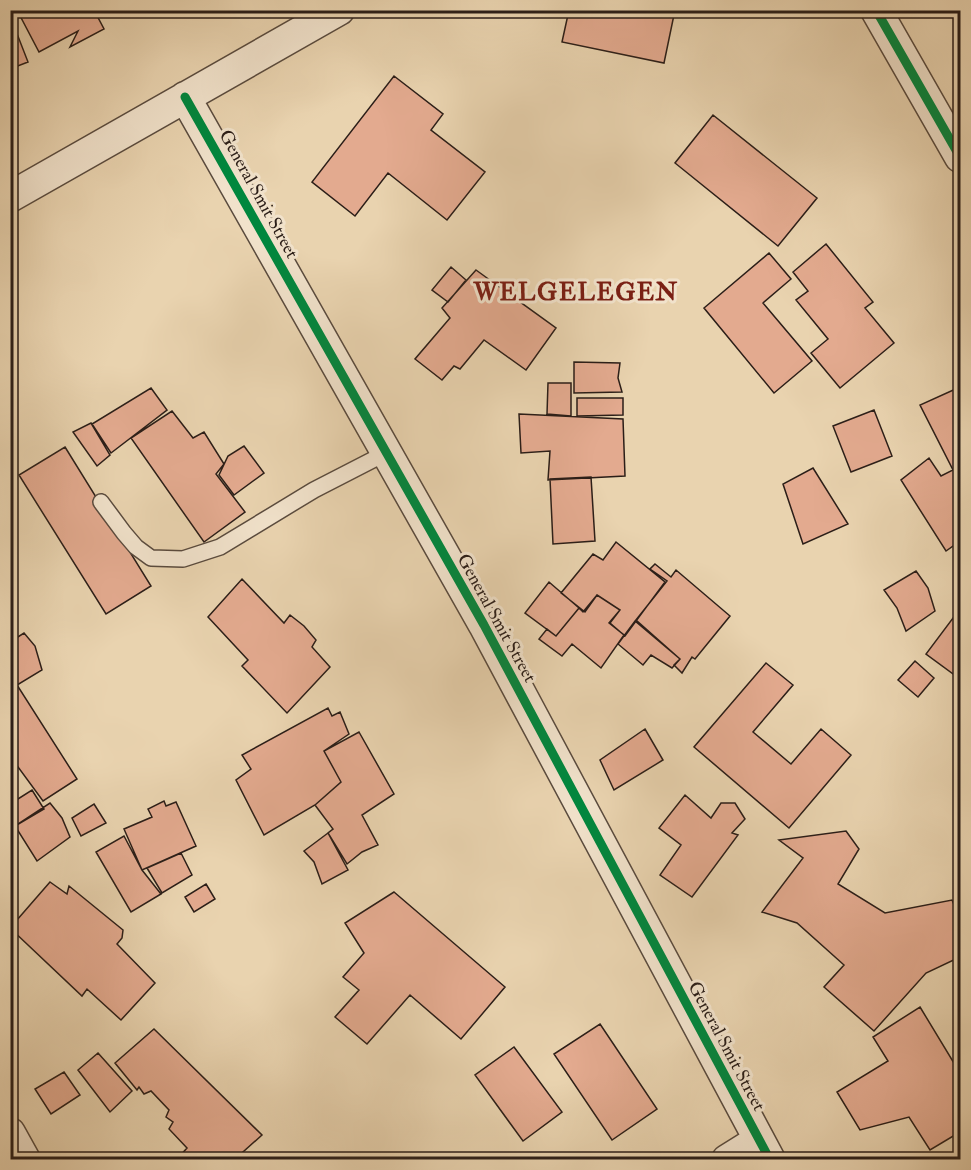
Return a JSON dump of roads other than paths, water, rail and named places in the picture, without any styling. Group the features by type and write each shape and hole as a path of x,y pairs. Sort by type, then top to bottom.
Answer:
{"street":[{"path":"10,197 339,10"},
{"path":"876,10 960,158"},
{"name":"General Smit Street","path":"185,98 484,625 764,1150"},
{"path":"10,1133 25,1160"},
{"path":"727,1160 764,1150"}],"lane":[{"path":"101,502 136,547 151,558 183,560 220,547 314,490 386,453"}],"district":[{"name":"WELGELEGEN","path":"576,292"}]}
